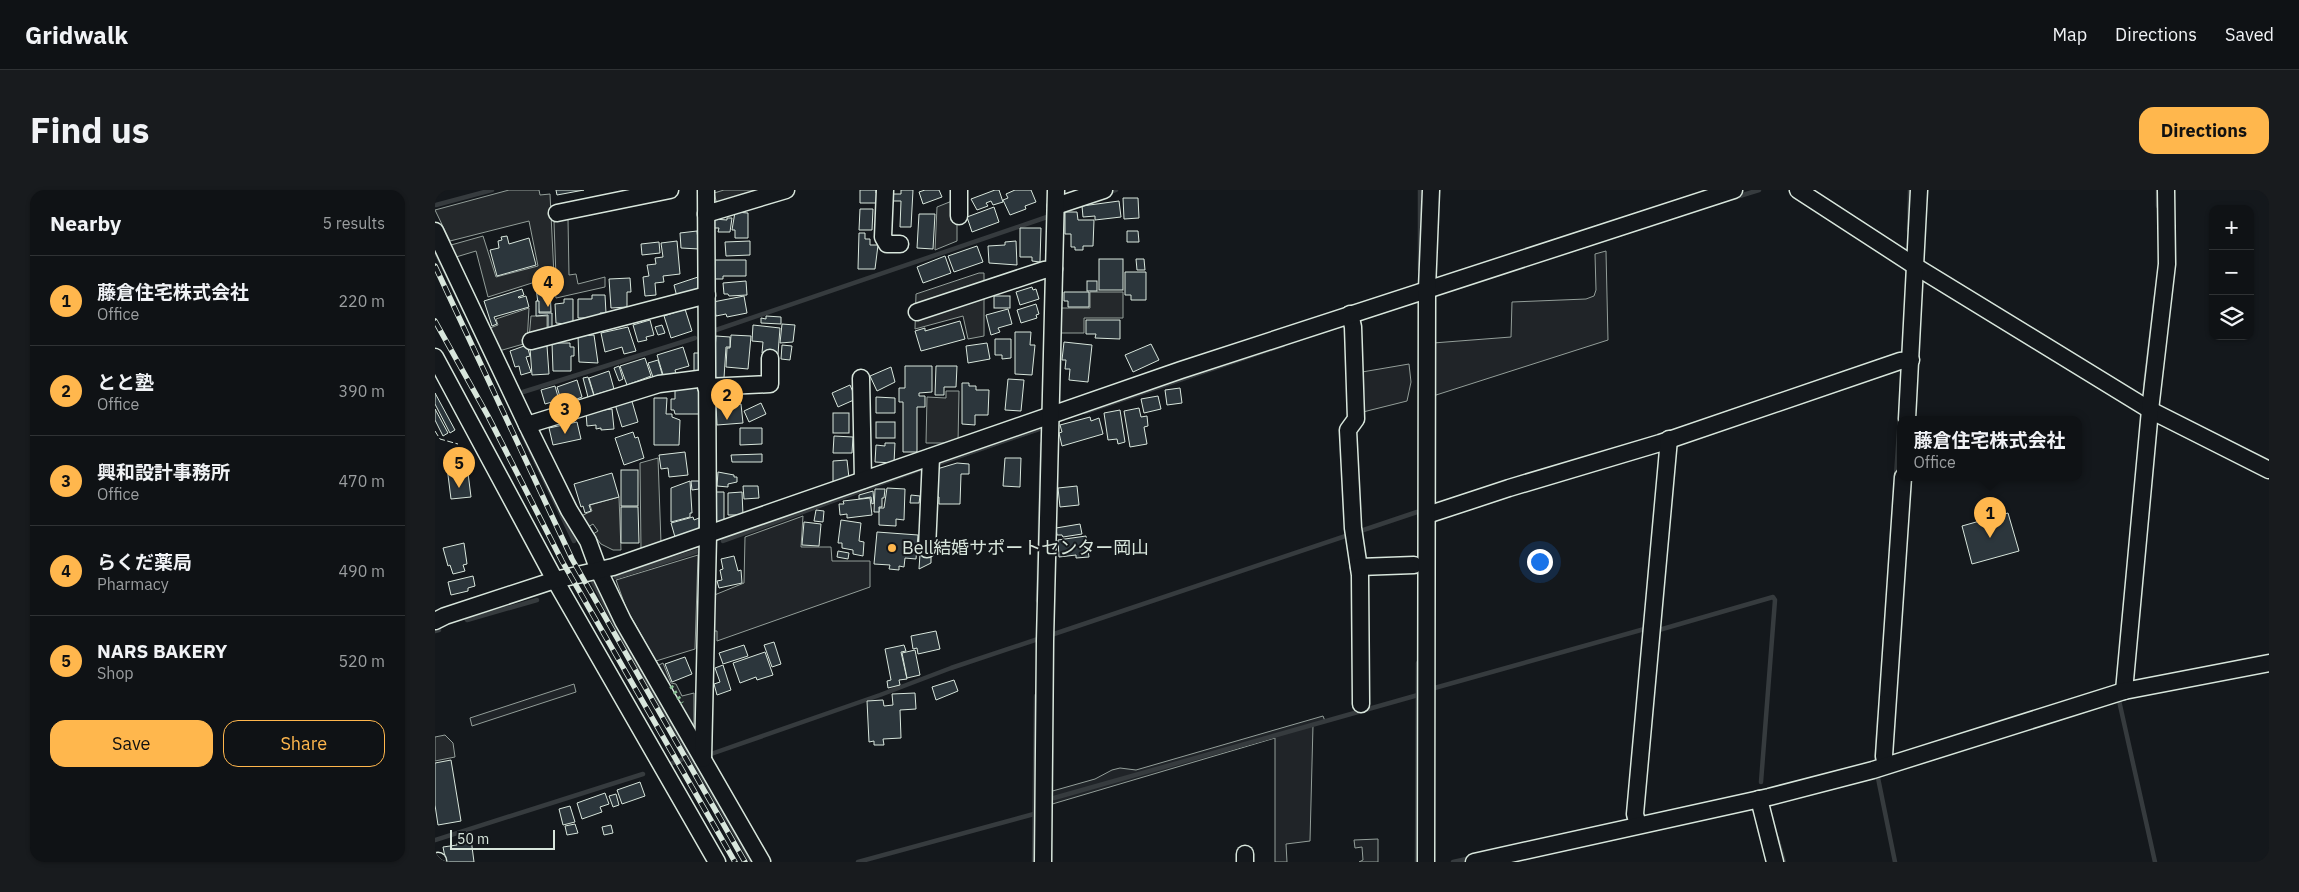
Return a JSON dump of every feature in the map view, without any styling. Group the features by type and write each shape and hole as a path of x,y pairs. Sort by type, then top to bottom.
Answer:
{"street":[{"path":"557,213 670,190"},
{"path":"703,759 707,535 706,190"},
{"path":"706,214 785,190"},
{"path":"885,190 883,237 887,244 900,244"},
{"path":"959,190 959,216"},
{"path":"1043,862 1051,415 1049,269 1056,205 1104,190"},
{"path":"1426,862 1427,289 1431,190"},
{"path":"435,619 555,580 599,571 863,480 931,463 1051,415 1352,320 1427,289 1733,190"},
{"path":"1798,190 1915,266 2150,410 2269,470"},
{"path":"1907,416 1906,360 1915,266 1919,190"},
{"path":"2120,692 2167,264 2166,190"},
{"path":"435,231 527,425 569,510 588,541 599,571 623,620 762,862"},
{"path":"917,312 1049,269"},
{"path":"531,341 707,295"},
{"path":"1352,320 1356,419 1348,430 1353,533 1359,568 1361,704"},
{"path":"435,357 555,580 717,862"},
{"path":"527,425 659,384 706,382 770,384 770,358"},
{"path":"1427,516 1669,439 1906,360"},
{"path":"861,378 863,480"},
{"path":"1636,820 1669,439"},
{"path":"927,549 931,463"},
{"path":"1882,764 1903,481"},
{"path":"1359,568 1414,565"},
{"path":"1474,862 1636,820 1764,798 2120,692 2269,663"},
{"path":"1764,798 1775,862"}],"shaded area":[{"path":"509,190 539,190 540,195 550,194 554,276 488,297 476,251 456,257 451,245 483,236 496,277 538,266 529,221 450,241 435,210"},
{"path":"724,190 759,190 717,204 714,193"},
{"path":"957,199 957,241 935,250 937,207"},
{"path":"568,219 569,275 576,274 578,284 605,277 605,287 556,298 554,285 550,279 556,277 554,222"},
{"path":"1606,251 1608,340 1433,396 1433,343 1511,337 1512,302 1586,299 1594,296 1596,290 1595,254"},
{"path":"984,273 984,336 968,339 963,316 915,329 916,294"},
{"path":"1090,292 1123,292 1123,318 1084,318 1084,333 1059,333 1059,308 1090,308"},
{"path":"529,308 527,343 499,351 490,328 498,325 496,319"},
{"path":"531,316 547,316 547,330 529,339"},
{"path":"1409,364 1411,382 1407,401 1363,412 1362,372"},
{"path":"946,391 959,391 958,443 926,443 927,397 946,398"},
{"path":"658,458 661,543 641,549 640,463"},
{"path":"619,497 621,550 613,550 601,544 593,534 598,531 593,524 588,527 581,516 592,511 590,505"},
{"path":"803,516 801,547 831,547 832,561 870,561 870,587 717,641 717,631 711,631 712,596 744,583 745,537"},
{"path":"698,555 695,649 656,661 626,608 616,580"},
{"path":"663,663 671,683 676,684 682,696 694,693 694,724 692,725 657,666"},
{"path":"574,684 576,692 472,726 470,718"},
{"path":"1323,716 1325,721 1313,725 1310,841 1286,844 1287,862 1275,862 1275,738 1049,805 1049,792 1095,779 1112,770 1120,768 1136,770"},
{"path":"445,735 453,743 455,757 435,761 435,737"},
{"path":"1378,839 1378,862 1359,862 1363,860 1362,847 1355,848 1354,840"}],"building":[{"path":"556,190 584,190 557,195"},
{"path":"860,190 876,190 876,193 881,193 881,203 860,203"},
{"path":"901,190 913,190 911,227 900,227 901,201 893,201 893,194 901,194"},
{"path":"939,190 942,197 923,204 919,192"},
{"path":"999,190 1003,202 993,205 991,201 986,203 988,206 977,210 971,199"},
{"path":"1015,190 1031,190 1036,202 1025,206 1026,209 1010,215 1003,200 1008,198 1006,194"},
{"path":"1123,198 1138,198 1139,218 1124,219"},
{"path":"1119,201 1121,217 1095,220 1095,216 1083,217 1082,206"},
{"path":"994,207 999,222 972,232 967,217"},
{"path":"860,209 873,209 872,230 859,230"},
{"path":"735,212 748,213 748,238 735,238 735,230 732,230"},
{"path":"1065,212 1077,212 1078,220 1094,220 1093,246 1083,246 1083,250 1075,250 1075,247 1071,247 1071,234 1065,234"},
{"path":"919,214 935,214 933,249 917,248"},
{"path":"727,218 732,218 730,232 718,232 719,228 714,228 714,219 727,220"},
{"path":"1020,228 1041,228 1040,262 1032,261 1032,257 1020,257"},
{"path":"697,231 699,249 681,248 680,233"},
{"path":"1127,231 1138,231 1139,242 1127,242"},
{"path":"859,233 865,233 865,239 870,239 870,245 878,245 875,269 858,269"},
{"path":"507,236 509,244 529,238 536,265 497,276 490,250 499,248 498,241 502,240 501,237"},
{"path":"677,241 680,274 663,276 664,282 655,283 656,295 645,296 643,277 649,276 647,265 656,264 655,258 663,257 661,243"},
{"path":"750,241 750,255 726,256 725,242"},
{"path":"1016,241 1017,265 989,263 988,246 1005,245 1005,242"},
{"path":"659,242 660,253 642,255 641,244"},
{"path":"977,246 983,262 954,272 948,256"},
{"path":"945,256 951,273 923,283 917,267"},
{"path":"1099,259 1123,259 1123,290 1099,290"},
{"path":"1136,259 1144,259 1145,270 1137,270"},
{"path":"715,260 746,260 746,276 723,276 723,279 714,279"},
{"path":"1125,272 1146,272 1146,300 1131,300 1131,295 1125,295"},
{"path":"698,277 701,291 677,297 674,285"},
{"path":"630,278 631,292 627,292 627,307 611,308 609,279"},
{"path":"746,281 747,295 729,296 724,294 723,283"},
{"path":"1087,281 1097,281 1097,291 1087,291"},
{"path":"550,286 551,312 539,312 536,287"},
{"path":"1032,287 1033,290 1036,289 1039,299 1020,305 1016,292"},
{"path":"522,289 524,295 518,297 526,296 529,307 494,317 497,324 492,326 484,301"},
{"path":"1064,292 1089,292 1089,307 1068,307 1068,301 1064,301"},
{"path":"592,295 605,295 606,313 600,313 600,318 578,318 578,299 592,299"},
{"path":"744,296 747,313 727,317 726,314 716,316 713,302"},
{"path":"994,296 1010,296 1010,308 994,308"},
{"path":"564,299 573,299 573,325 556,323 555,304 564,303"},
{"path":"536,301 539,301 539,313 552,313 552,329 548,329 548,315 536,316"},
{"path":"1036,304 1039,314 1036,315 1037,318 1021,323 1017,310"},
{"path":"685,309 692,331 671,338 664,316"},
{"path":"1008,309 1012,324 998,328 1000,332 991,335 986,315"},
{"path":"766,316 781,317 781,324 761,323 761,318 766,319"},
{"path":"650,320 654,335 646,337 647,340 638,342 633,325"},
{"path":"1086,320 1120,320 1120,339 1095,338 1096,334 1086,334"},
{"path":"960,321 965,339 921,351 915,331 925,328 925,331"},
{"path":"782,324 795,325 793,342 780,343"},
{"path":"662,325 665,333 658,335 655,327"},
{"path":"753,325 780,328 778,354 762,353 763,342 752,341"},
{"path":"628,327 636,351 624,354 622,347 605,352 601,333"},
{"path":"1015,332 1031,332 1030,345 1035,345 1032,375 1015,374"},
{"path":"594,335 598,363 579,362 578,336"},
{"path":"731,335 751,336 748,369 726,367 727,348 730,348"},
{"path":"716,336 730,337 730,347 726,347 724,378 713,377"},
{"path":"995,339 1011,339 1011,358 1002,359 1002,355 995,355"},
{"path":"1064,342 1092,345 1088,382 1069,380 1070,369 1065,369 1066,360 1062,360"},
{"path":"552,343 570,343 570,347 574,347 574,356 571,356 571,371 553,371"},
{"path":"987,343 990,359 968,363 966,346"},
{"path":"1151,344 1159,360 1133,372 1125,355"},
{"path":"527,345 530,356 526,357 531,372 521,375 519,366 515,367 510,351"},
{"path":"782,345 792,346 790,360 781,359"},
{"path":"547,346 549,374 532,375 530,348"},
{"path":"683,347 689,366 675,370 676,374 664,378 657,355"},
{"path":"694,353 700,353 699,371 694,371"},
{"path":"645,358 651,376 627,385 620,366"},
{"path":"658,360 663,377 654,380 648,363"},
{"path":"619,366 623,379 619,381 614,368"},
{"path":"905,366 932,366 932,392 919,393 919,396 925,396 925,407 917,407 917,452 903,452 903,402 899,402 899,388 905,388"},
{"path":"936,366 957,366 956,387 944,387 944,395 935,395"},
{"path":"891,367 895,382 877,391 870,376"},
{"path":"609,371 614,389 594,395 589,378"},
{"path":"588,377 595,399 589,401 583,378"},
{"path":"1008,379 1024,380 1021,411 1005,410"},
{"path":"577,380 582,397 567,403 565,399 561,400 557,387"},
{"path":"962,383 976,386 976,390 989,390 988,415 975,415 975,425 962,424"},
{"path":"850,385 856,399 838,407 832,393"},
{"path":"555,386 559,400 545,404 541,390"},
{"path":"688,386 699,386 699,414 675,414 674,410 671,410 671,399 675,399 675,389 688,389"},
{"path":"1180,388 1182,403 1167,405 1165,390"},
{"path":"435,393 455,430 450,433 435,404"},
{"path":"1158,396 1161,409 1144,413 1141,399"},
{"path":"876,397 895,398 895,413 876,413"},
{"path":"631,398 638,422 622,427 615,404"},
{"path":"654,398 667,398 666,414 672,414 672,417 680,420 679,445 654,445"},
{"path":"761,403 766,414 749,422 744,411"},
{"path":"741,404 743,423 717,425 716,406"},
{"path":"1139,408 1141,417 1147,416 1148,426 1144,427 1147,444 1130,447 1124,411"},
{"path":"435,409 448,433 443,436 435,420"},
{"path":"612,409 614,429 601,430 601,428 596,429 596,425 587,426 586,412"},
{"path":"1120,410 1125,442 1118,444 1117,439 1108,440 1104,413"},
{"path":"833,413 849,413 849,433 833,433"},
{"path":"1090,417 1091,421 1099,418 1103,434 1062,446 1059,433 1062,432 1060,425"},
{"path":"577,422 581,439 553,445 549,428"},
{"path":"876,422 895,422 895,438 876,438"},
{"path":"740,428 762,428 762,444 740,445"},
{"path":"633,432 635,438 638,437 644,458 624,465 615,438"},
{"path":"834,436 853,437 852,453 833,453"},
{"path":"885,443 895,443 894,463 875,462 876,445 885,446"},
{"path":"685,452 688,475 669,477 668,468 661,469 659,455"},
{"path":"762,454 762,462 732,462 731,455"},
{"path":"1005,458 1021,458 1020,487 1003,486"},
{"path":"847,460 849,478 846,481 833,482 833,461"},
{"path":"957,463 969,464 969,474 961,474 960,504 939,504 939,497 936,497 937,469"},
{"path":"467,465 471,497 451,499 447,467"},
{"path":"621,470 638,470 638,506 621,506"},
{"path":"718,472 734,475 734,477 737,477 737,482 728,484 728,487 717,486"},
{"path":"612,473 619,497 589,505 591,511 585,513 583,506 581,507 574,484"},
{"path":"690,481 692,513 690,513 690,517 671,522 671,488"},
{"path":"691,481 699,481 699,489 692,490"},
{"path":"743,486 758,486 759,498 744,499"},
{"path":"1077,486 1079,505 1060,507 1058,488"},
{"path":"887,488 905,489 904,520 896,519 896,526 879,525 879,508 884,508"},
{"path":"875,489 885,489 882,507 879,507 879,512 874,512"},
{"path":"873,491 874,503 872,504 871,497 859,499 859,495"},
{"path":"714,492 724,492 724,522 715,522"},
{"path":"742,492 743,515 728,515 728,493"},
{"path":"911,495 920,496 919,503 910,503"},
{"path":"870,498 872,515 847,518 847,514 840,515 839,504 844,504 843,501"},
{"path":"621,507 638,507 639,543 621,543"},
{"path":"816,510 824,511 823,522 814,521"},
{"path":"2008,513 2019,551 1972,564 1962,526"},
{"path":"693,517 694,520 699,518 699,531 675,537 671,523"},
{"path":"841,520 861,523 859,541 864,542 863,556 853,554 853,550 842,548 842,543 838,543"},
{"path":"804,522 821,524 819,546 802,545"},
{"path":"1080,524 1082,534 1063,537 1062,535 1057,535 1056,528"},
{"path":"877,532 918,535 916,559 905,558 904,567 899,566 899,570 889,569 890,565 874,564"},
{"path":"1086,536 1089,557 1076,558 1076,555 1059,557 1058,540"},
{"path":"464,543 467,564 463,565 465,571 453,574 450,565 448,566 443,548"},
{"path":"838,551 849,553 848,559 837,557"},
{"path":"920,554 931,554 931,563 919,569"},
{"path":"734,556 738,571 741,570 742,583 719,588 717,581 722,580 720,570 723,569 721,559"},
{"path":"473,576 475,586 468,588 468,591 451,595 448,582"},
{"path":"936,631 940,649 918,654 917,648 913,649 911,636"},
{"path":"774,642 781,664 772,667 764,645"},
{"path":"744,645 748,656 723,664 719,653"},
{"path":"904,645 906,651 901,652 907,679 899,680 900,685 888,688 887,681 891,680 885,649"},
{"path":"915,650 920,675 907,678 902,653"},
{"path":"765,652 773,675 757,680 756,677 740,683 733,663"},
{"path":"685,657 692,674 672,682 665,664"},
{"path":"723,665 731,690 717,695 714,684 720,682 715,668"},
{"path":"954,680 958,691 936,700 932,687"},
{"path":"915,693 916,709 900,710 901,738 883,739 884,745 874,745 874,741 869,742 867,701 883,700 884,706 893,705 892,694"},
{"path":"451,760 461,821 438,825 435,805 435,763"},
{"path":"640,782 645,796 622,804 617,790"},
{"path":"605,793 609,804 600,807 602,812 582,819 577,803"},
{"path":"616,794 619,805 613,807 609,796"},
{"path":"570,806 575,822 563,825 559,809"},
{"path":"575,824 578,833 567,835 565,826"},
{"path":"611,825 613,833 604,835 602,827"},
{"path":"471,839 474,862 446,862 443,847 457,845 457,841"}],"waterway":[{"path":"436,205 492,190"},
{"path":"1108,193 1116,190"},
{"path":"1420,190 1420,270"},
{"path":"1733,198 1759,190"},
{"path":"1909,231 1910,190"},
{"path":"2158,190 2158,206"},
{"path":"713,331 1047,217 1051,214"},
{"path":"435,250 465,312"},
{"path":"2145,385 2156,296"},
{"path":"523,392 695,338"},
{"path":"1085,412 1283,345"},
{"path":"934,465 1039,429"},
{"path":"523,435 574,541"},
{"path":"1038,601 1042,444"},
{"path":"1896,476 1897,461"},
{"path":"723,541 926,467"},
{"path":"1048,636 1417,512"},
{"path":"616,577 698,551"},
{"path":"593,582 621,635 752,862"},
{"path":"1659,630 1773,597 1775,600 1761,782"},
{"path":"467,620 537,600"},
{"path":"1431,689 1648,628"},
{"path":"435,631 439,630"},
{"path":"711,754 951,668 1041,638"},
{"path":"1417,862 1418,663"},
{"path":"1054,798 1418,695"},
{"path":"1034,862 1036,696"},
{"path":"2118,696 2155,862"},
{"path":"1876,765 1879,718"},
{"path":"670,764 691,756"},
{"path":"1877,773 1895,862"},
{"path":"435,840 643,774"},
{"path":"858,862 1034,814"},
{"path":"1777,838 1784,862"},
{"path":"1453,862 1471,858"}],"railway":[{"path":"435,266 572,559 745,862"},
{"path":"435,321 488,416 562,561 735,862"}],"hedge":[{"path":"671,686 682,703"}],"fence":[{"path":"435,431 440,439 458,444"}],"place":[{"name":"らくだ薬局","path":"548,307"},
{"name":"とと塾","path":"727,420"},
{"name":"興和設計事務所","path":"565,434"},
{"name":"NARS BAKERY","path":"459,488"},
{"name":"藤倉住宅株式会社","path":"1990,538"},
{"name":"Bell結婚サポートセンター岡山","path":"892,548"}]}
